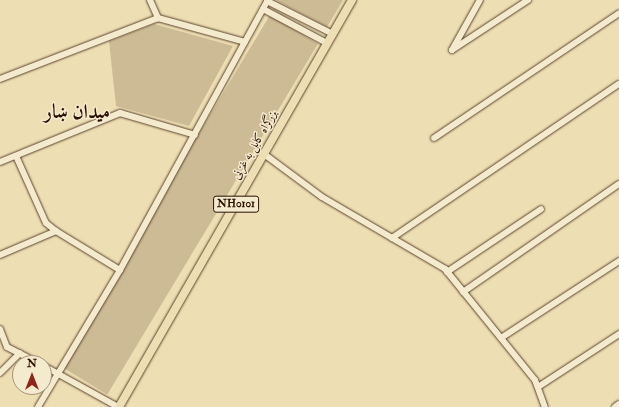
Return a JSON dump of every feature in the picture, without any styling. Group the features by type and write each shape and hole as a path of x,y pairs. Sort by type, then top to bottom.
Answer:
{"highway":[{"name":"بزرگراه کابل به غزنی","path":"119,407 352,0"}],"street":[{"path":"150,0 158,18"},
{"path":"38,407 120,270 268,0 333,34"},
{"path":"480,0 452,50 528,0"},
{"path":"263,9 327,43"},
{"path":"434,138 619,13"},
{"path":"0,79 158,18 245,42"},
{"path":"392,238 619,84"},
{"path":"0,162 120,113 195,135"},
{"path":"264,154 322,197 448,272 538,387 546,407"},
{"path":"16,156 46,222 56,232 120,270"},
{"path":"463,292 617,185 619,193"},
{"path":"448,272 541,209"},
{"path":"0,255 56,232"},
{"path":"501,338 619,261"},
{"path":"0,328 7,347 20,354 0,373"},
{"path":"538,387 619,334"},
{"path":"0,349 7,347"},
{"path":"52,370 119,407"},
{"path":"614,407 619,404"}],"shaded area":[{"path":"275,0 343,0 327,27"},
{"path":"270,15 318,44 107,394 59,366"},
{"path":"154,24 233,46 189,126 116,106 109,41"}],"district":[{"name":"میدان ښار","path":"77,111"}]}
